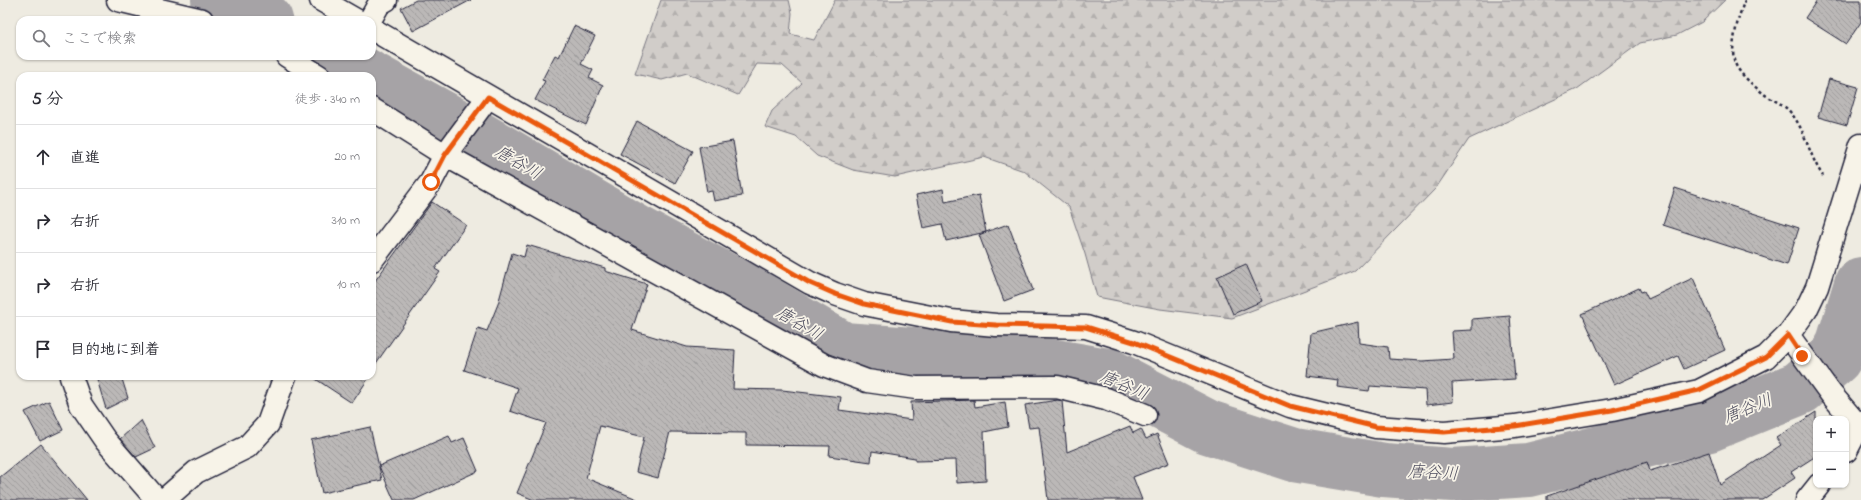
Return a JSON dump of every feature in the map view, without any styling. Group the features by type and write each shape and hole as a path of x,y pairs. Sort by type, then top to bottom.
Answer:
{"street":[{"path":"118,0 142,4 187,16"},
{"path":"321,0 349,16"},
{"path":"372,16 379,4 386,0"},
{"path":"376,32 810,283 835,294 864,304 952,322 996,325 1086,327 1134,342 1290,406 1376,427 1444,432 1515,426 1619,409 1699,390 1766,357 1788,335 1806,310 1817,287 1861,145"},
{"path":"293,60 313,72"},
{"path":"376,255 431,182 445,155 488,97"},
{"path":"376,112 445,155 824,365 867,381 916,388 1057,387 1106,399 1145,415"},
{"path":"1788,335 1831,394 1860,426 1849,446"},
{"path":"72,380 81,405 105,440 157,500"},
{"path":"164,500 196,472 247,447 268,424 284,380"},
{"path":"1807,500 1817,488"}],"path":[{"path":"1745,0 1740,11 1733,55 1735,64 1765,95 1782,103 1790,112 1797,121 1816,167 1826,180 1845,199"}],"green space":[{"path":"661,0 789,0 792,13 790,34 814,40 835,0 1725,0 1702,22 1677,35 1640,43 1577,89 1469,139 1436,188 1355,271 1232,318 1160,309 1097,297 1085,254 1069,207 1024,171 984,157 895,177 853,170 817,156 796,137 765,127 772,111 802,83 782,65 757,64 738,95 687,73 662,80 635,74"}],"building":[{"path":"416,0 471,0 413,31 401,8"},
{"path":"1817,0 1861,0 1861,22 1846,44 1805,18"},
{"path":"574,26 595,36 581,64 593,70 589,78 603,85 586,125 535,100 545,81 542,80 555,55 559,57"},
{"path":"1829,79 1858,87 1847,125 1818,117"},
{"path":"637,121 693,151 675,183 620,154"},
{"path":"733,141 742,196 714,201 712,191 707,192 699,147"},
{"path":"1675,188 1799,228 1787,265 1663,225"},
{"path":"943,189 945,202 979,195 986,232 946,241 942,224 923,228 916,195"},
{"path":"432,202 466,225 435,269 440,272 376,363 376,279"},
{"path":"1008,224 1033,290 1004,301 979,235"},
{"path":"527,245 605,268 605,271 647,284 632,330 687,347 735,350 733,389 782,390 841,397 839,410 912,420 911,402 974,400 975,407 1005,402 1008,427 984,432 986,481 957,483 956,460 915,461 915,458 872,451 871,462 829,456 830,446 746,445 746,433 670,432 658,478 636,472 644,437 600,426 586,478 637,500 534,500 517,493 546,423 510,411 518,388 464,370 478,328 487,331 498,304 512,253 524,257"},
{"path":"1246,264 1262,301 1233,314 1217,277"},
{"path":"1693,278 1725,350 1684,369 1678,356 1614,385 1582,314 1639,288 1641,292 1644,291 1648,299"},
{"path":"1510,316 1515,379 1452,383 1453,402 1426,405 1425,390 1370,386 1369,391 1337,387 1338,380 1307,376 1311,333 1358,322 1359,343 1388,347 1389,359 1422,361 1454,359 1452,331 1472,330 1472,319"},
{"path":"97,380 122,380 128,398 106,409"},
{"path":"317,380 367,380 352,403"},
{"path":"1058,400 1062,401 1067,452 1130,426 1133,433 1141,429 1146,439 1157,434 1169,463 1133,477 1142,500 1048,500 1039,427 1029,428 1025,405"},
{"path":"49,401 63,430 40,441 25,412"},
{"path":"1816,412 1816,416 1813,416 1813,458 1791,472 1795,478 1762,500 1547,500 1547,496 1647,462 1650,471 1709,452 1720,485 1781,445 1776,438"},
{"path":"141,420 155,448 136,457 120,439"},
{"path":"370,427 382,480 322,493 311,440"},
{"path":"449,436 452,443 464,438 478,471 414,500 394,500 379,466"},
{"path":"41,444 87,500 0,500 0,477"}],"waterway":[{"name":"唐谷川","path":"218,0 256,16"},
{"name":"唐谷川","path":"338,60 360,72"},
{"name":"唐谷川","path":"376,81 468,132 635,231 742,289 843,349 1038,363 1108,375 1208,427 1294,455 1384,470 1453,475 1529,470 1709,425 1800,388 1835,358 1843,343 1861,284"}],"route":[{"path":"431,182 445,155 488,97 810,283 835,294 864,304 952,322 996,325 1086,327 1134,342 1290,406 1376,427 1444,432 1515,426 1612,410 1699,390 1766,357 1788,335 1802,356"}]}
